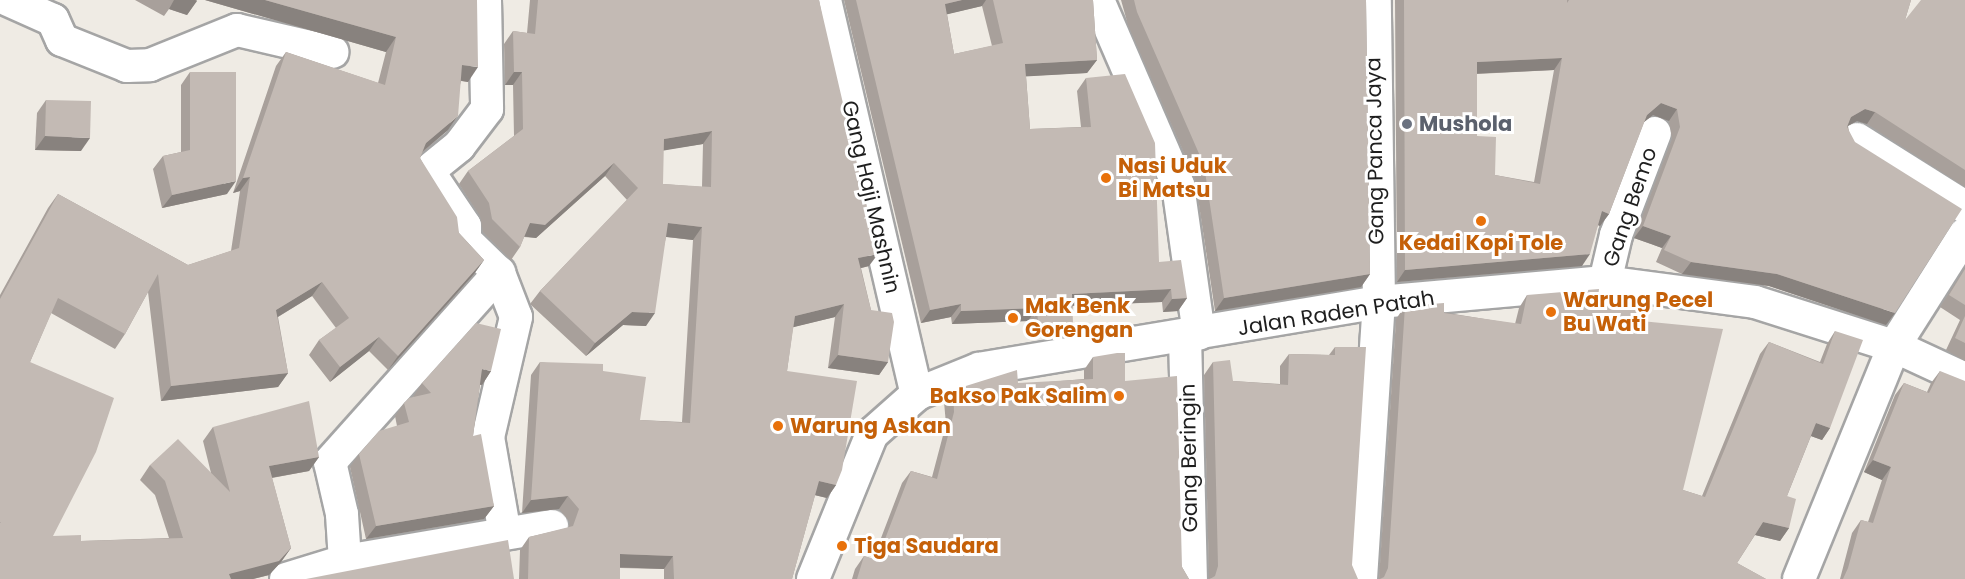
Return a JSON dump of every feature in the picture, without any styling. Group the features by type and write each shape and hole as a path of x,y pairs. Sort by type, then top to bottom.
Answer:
{"street":[{"path":"8,0 53,20 62,40 127,66 150,65 237,30 332,52"},
{"path":"485,0 487,109 459,146 428,171 465,226 465,240 500,273 516,317 488,437 505,534"},
{"name":"Gang Haji Mashnin","path":"825,0 917,394"},
{"name":"Gang Beringin","path":"1098,0 1178,185 1192,335 1191,579"},
{"name":"Gang Panca Jaya","path":"1361,579 1379,302 1375,0"},
{"name":"Gang Bemo","path":"1605,282 1616,235 1655,133"},
{"path":"1857,139 1965,207"},
{"path":"1799,579 1894,346 1965,234"},
{"path":"345,561 342,514 330,462 500,273"},
{"name":"Jalan Raden Patah","path":"813,579 873,434 917,394 979,369 1379,302 1605,282 1745,300 1894,346 1965,378"},
{"path":"286,579 345,561 552,526"}],"building":[{"path":"265,0 477,0 478,67 462,65 458,116 426,143 420,158 457,217 459,233 484,260 398,356 379,337 340,367 319,340 349,318 322,282 276,310 288,373 171,386 158,274 125,334 58,298 30,362 114,398 96,452 53,536 81,535 81,541 183,538 165,481 150,465 178,439 230,492 213,427 309,401 319,457 269,466 291,548 279,561 229,574 231,579 0,579 0,299 58,194 188,265 239,248 250,177 243,178 286,52 385,85 396,37"},
{"path":"538,0 819,0 878,254 858,258 871,310 892,313 894,322 888,362 838,355 844,304 795,316 787,371 857,381 842,470 836,485 819,481 792,579 674,579 673,556 620,554 620,579 528,579 529,537 573,526 579,509 568,496 531,500 540,362 603,364 603,371 646,377 640,420 690,423 702,227 668,223 655,313 632,312 595,343 540,291 638,188 614,163 545,225 530,223 520,247 492,219 489,203 468,171 523,129 522,72 514,72 513,31 535,34","holes":["712,131 711,187 663,184 664,139"]},
{"path":"856,0 962,0 945,4 954,54 1003,43 993,0 1093,0 1097,60 1025,64 1030,129 1091,127 1086,78 1125,74 1155,143 1159,262 1181,260 1187,298 1172,299 1171,289 1072,294 1073,323 1038,324 1037,308 961,311 961,304 930,310"},
{"path":"1134,0 1366,0 1370,274 1224,298 1204,165 1137,12"},
{"path":"1404,0 1567,0 1567,3 1569,0 1911,0 1905,20 1921,0 1965,0 1965,170 1875,112 1865,109 1851,117 1847,127 1855,142 1962,209 1895,313 1777,274 1691,262 1664,250 1671,236 1643,226 1680,127 1677,109 1661,103 1647,115 1609,214 1602,211 1590,254 1405,270","holes":["1562,58 1540,184 1495,175 1496,137 1477,136 1477,62"]},
{"path":"190,72 236,72 236,181 172,195 163,156 190,150"},
{"path":"46,100 91,101 90,138 45,136"},
{"path":"1965,269 1965,305 1949,295"},
{"path":"1599,289 1598,299 1643,304 1641,321 1723,329 1683,490 1705,497 1769,342 1823,364 1835,331 1863,340 1830,428 1816,423 1787,496 1796,499 1789,528 1763,522 1737,563 1766,579 1380,579 1384,577 1388,568 1405,306 1444,303 1444,313 1521,324 1527,295"},
{"path":"1965,316 1965,343 1955,338"},
{"path":"476,323 501,329 491,371 482,369 473,436 481,434 494,506 376,526 359,454 379,431 409,422 404,403 409,398 431,393 422,383"},
{"path":"1335,347 1366,347 1352,565 1358,579 1210,579 1215,576 1218,566 1213,362 1230,360 1233,381 1288,385 1289,354 1335,355"},
{"path":"1125,353 1125,381 1177,376 1182,567 1189,579 857,579 864,556 877,560 911,471 937,479 954,412 953,390 1017,370 1018,383 1093,379 1093,357"},
{"path":"1940,371 1965,381 1965,579 1843,579 1861,520 1873,523 1891,467 1873,460 1904,383 1929,393"},
{"path":"508,540 514,579 306,579"}],"place":[{"name":"Mushola","path":"1407,124"},
{"name":"Nasi Uduk Bi Matsu","path":"1106,178"},
{"name":"Kedai Kopi Tole","path":"1481,221"},
{"name":"Warung Pecel Bu Wati","path":"1551,312"},
{"name":"Mak Benk Gorengan","path":"1013,318"},
{"name":"Bakso Pak Salim","path":"1119,396"},
{"name":"Warung Askan","path":"778,426"},
{"name":"Tiga Saudara","path":"842,546"}]}
